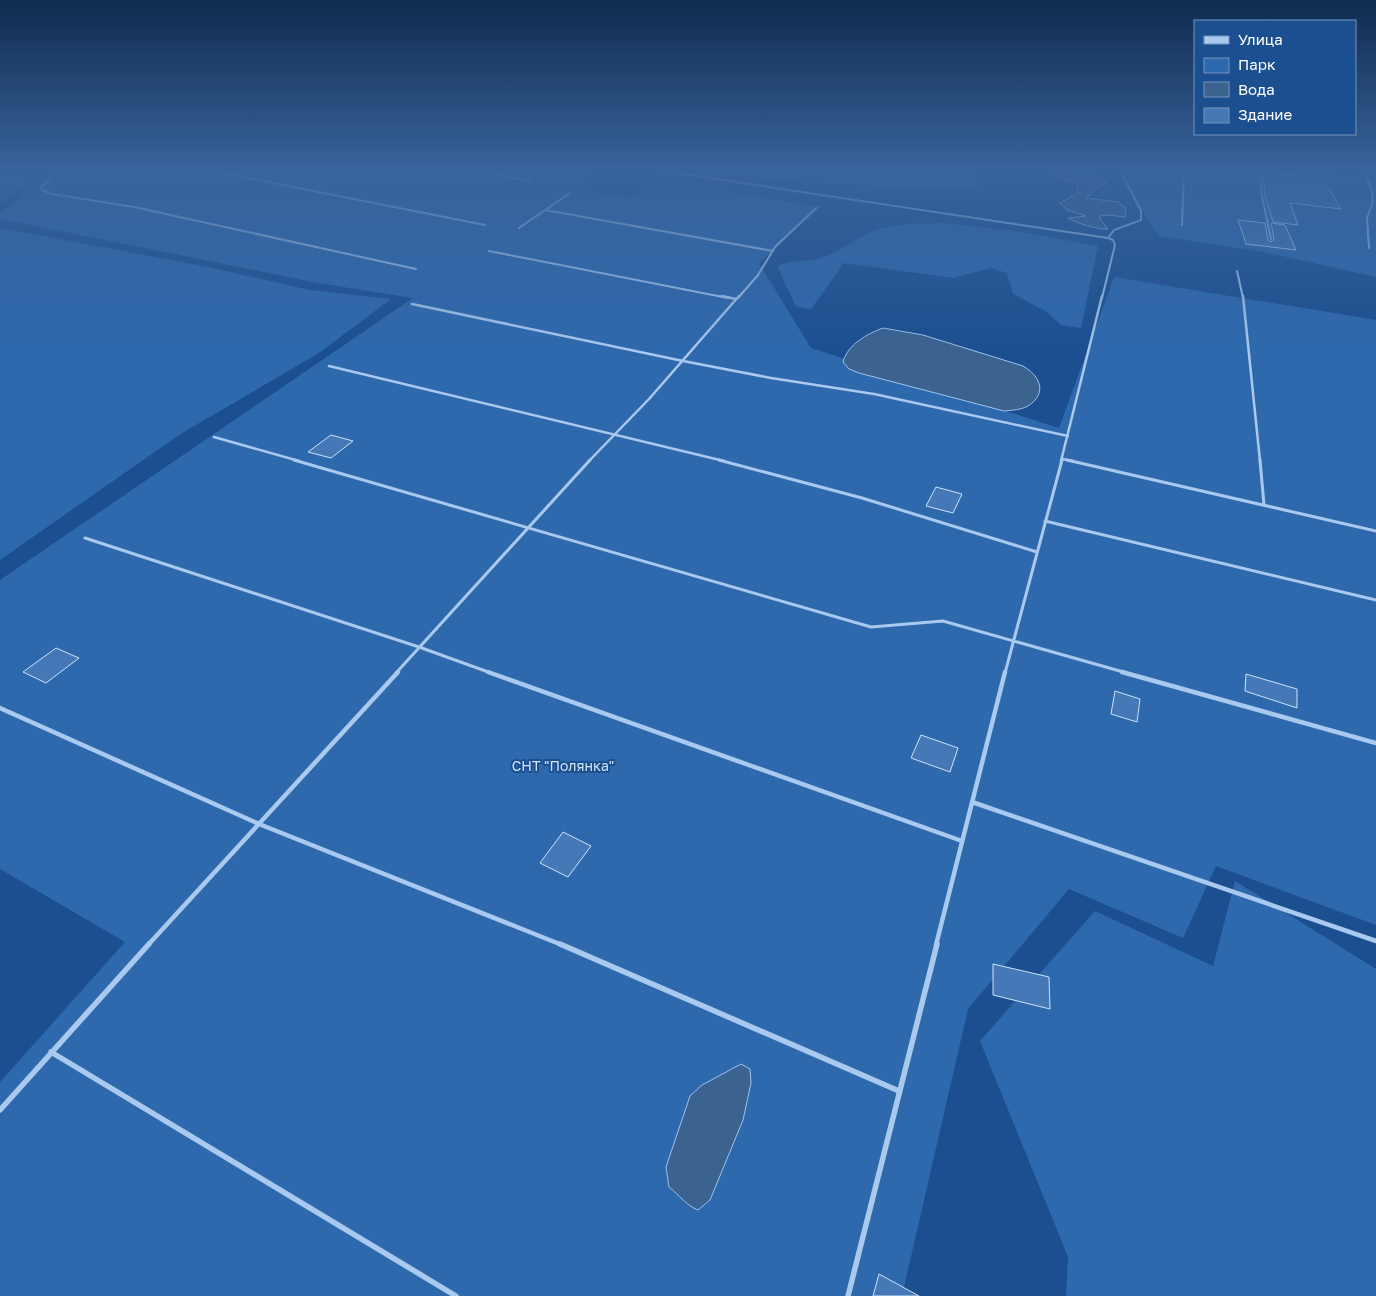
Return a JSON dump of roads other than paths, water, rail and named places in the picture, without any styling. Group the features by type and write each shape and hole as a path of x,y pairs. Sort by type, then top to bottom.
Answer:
{"lane":[{"path":"238,230 416,269"},
{"path":"662,230 773,250"},
{"path":"0,1110 419,647 683,361 758,275 762,263 793,230"},
{"path":"848,1296 962,841 1068,436 1115,245 1113,240 1108,238 1058,230"},
{"path":"1108,238 1114,230"},
{"path":"1269,230 1271,239"},
{"path":"1367,230 1368,248"},
{"path":"489,251 736,300"},
{"path":"1237,271 1245,307 1264,505"},
{"path":"412,304 683,361 912,402 1068,436"},
{"path":"329,366 814,485 948,522 1037,552"},
{"path":"214,438 871,627 943,621 1376,743"},
{"path":"1062,459 1376,531"},
{"path":"1045,521 1376,600"},
{"path":"85,538 419,647 962,841"},
{"path":"0,708 259,824 541,936 899,1090"},
{"path":"972,802 1376,941"},
{"path":"51,1052 456,1296"}],"water":[{"path":"883,328 923,335 1023,366 1037,380 1040,390 1038,396 1028,406 1004,411 849,369 843,362 849,350 859,340"},
{"path":"741,1064 750,1069 751,1083 743,1120 710,1200 698,1210 669,1187 666,1167 690,1096 702,1085"}],"park label":[{"name":"СНТ \"Полянка\"","path":"563,766"}]}
